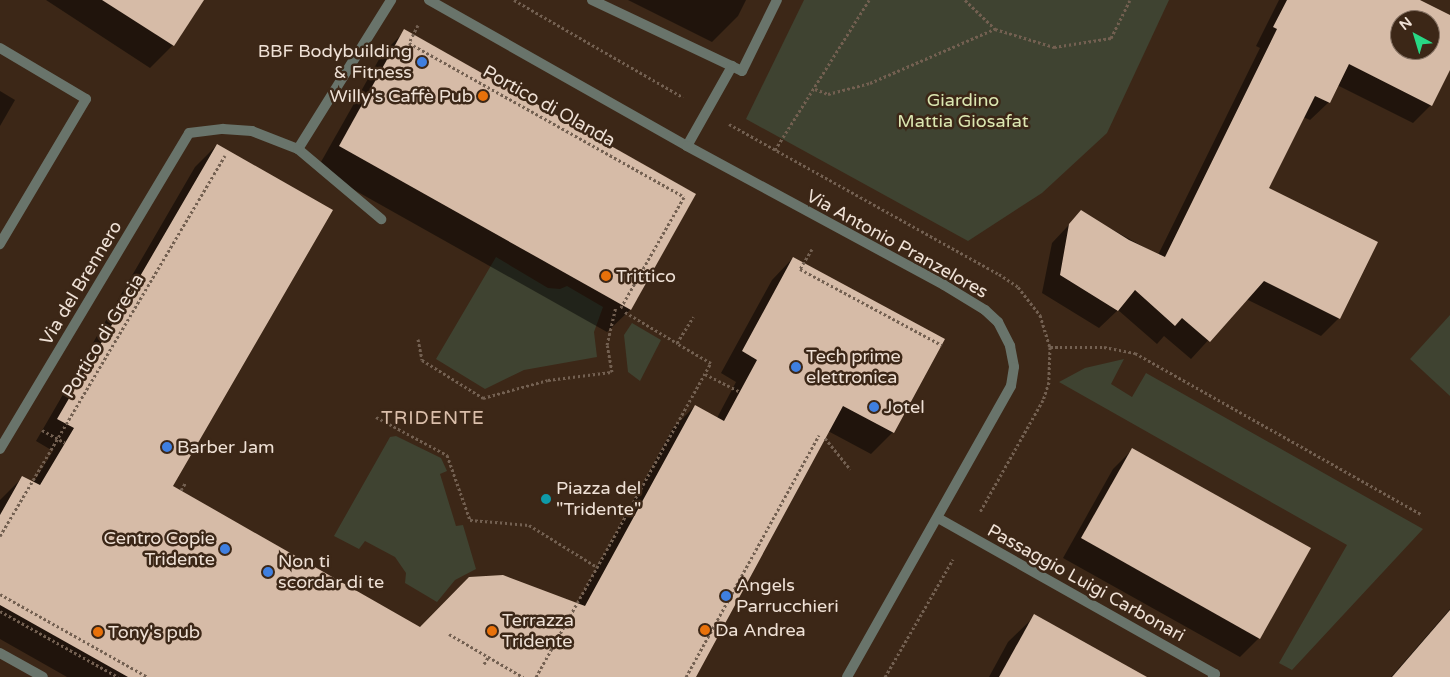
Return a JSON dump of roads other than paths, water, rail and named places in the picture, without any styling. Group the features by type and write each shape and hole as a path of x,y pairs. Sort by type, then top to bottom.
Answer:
{"street":[{"path":"381,219 298,149 391,0"},
{"name":"Via Antonio Pranzelores","path":"429,0 687,146 944,285 985,310 998,322 1010,346 1014,367 1011,386 847,677"},
{"path":"592,0 742,71 776,0"},
{"path":"0,48 86,99 0,244"},
{"path":"687,146 732,66"},
{"name":"Via del Brennero","path":"0,449 189,133 223,129 252,131 298,149"},
{"name":"Passaggio Luigi Carbonari","path":"938,518 1215,674 1213,677"},
{"path":"0,653 43,677"}],"place":[{"name":"BBF Bodybuilding & Fitness","path":"422,62"},
{"name":"Willy's Caffè Pub","path":"483,96"},
{"name":"Trittico","path":"606,276"},
{"name":"Tech prime elettronica","path":"796,367"},
{"name":"Jotel","path":"874,407"},
{"name":"Barber Jam","path":"167,447"},
{"name":"Piazza del \"Tridente\"","path":"546,499"},
{"name":"Centro Copie Tridente","path":"225,549"},
{"name":"Non ti scordar di te","path":"268,572"},
{"name":"Angels Parrucchieri","path":"726,596"},
{"name":"Da Andrea","path":"705,630"},
{"name":"Terrazza Tridente","path":"492,631"},
{"name":"Tony's pub","path":"98,632"}],"district":[{"name":"TRIDENTE","path":"433,419"}],"park label":[{"name":"Giardino Mattia Giosafat","path":"963,111"}]}
